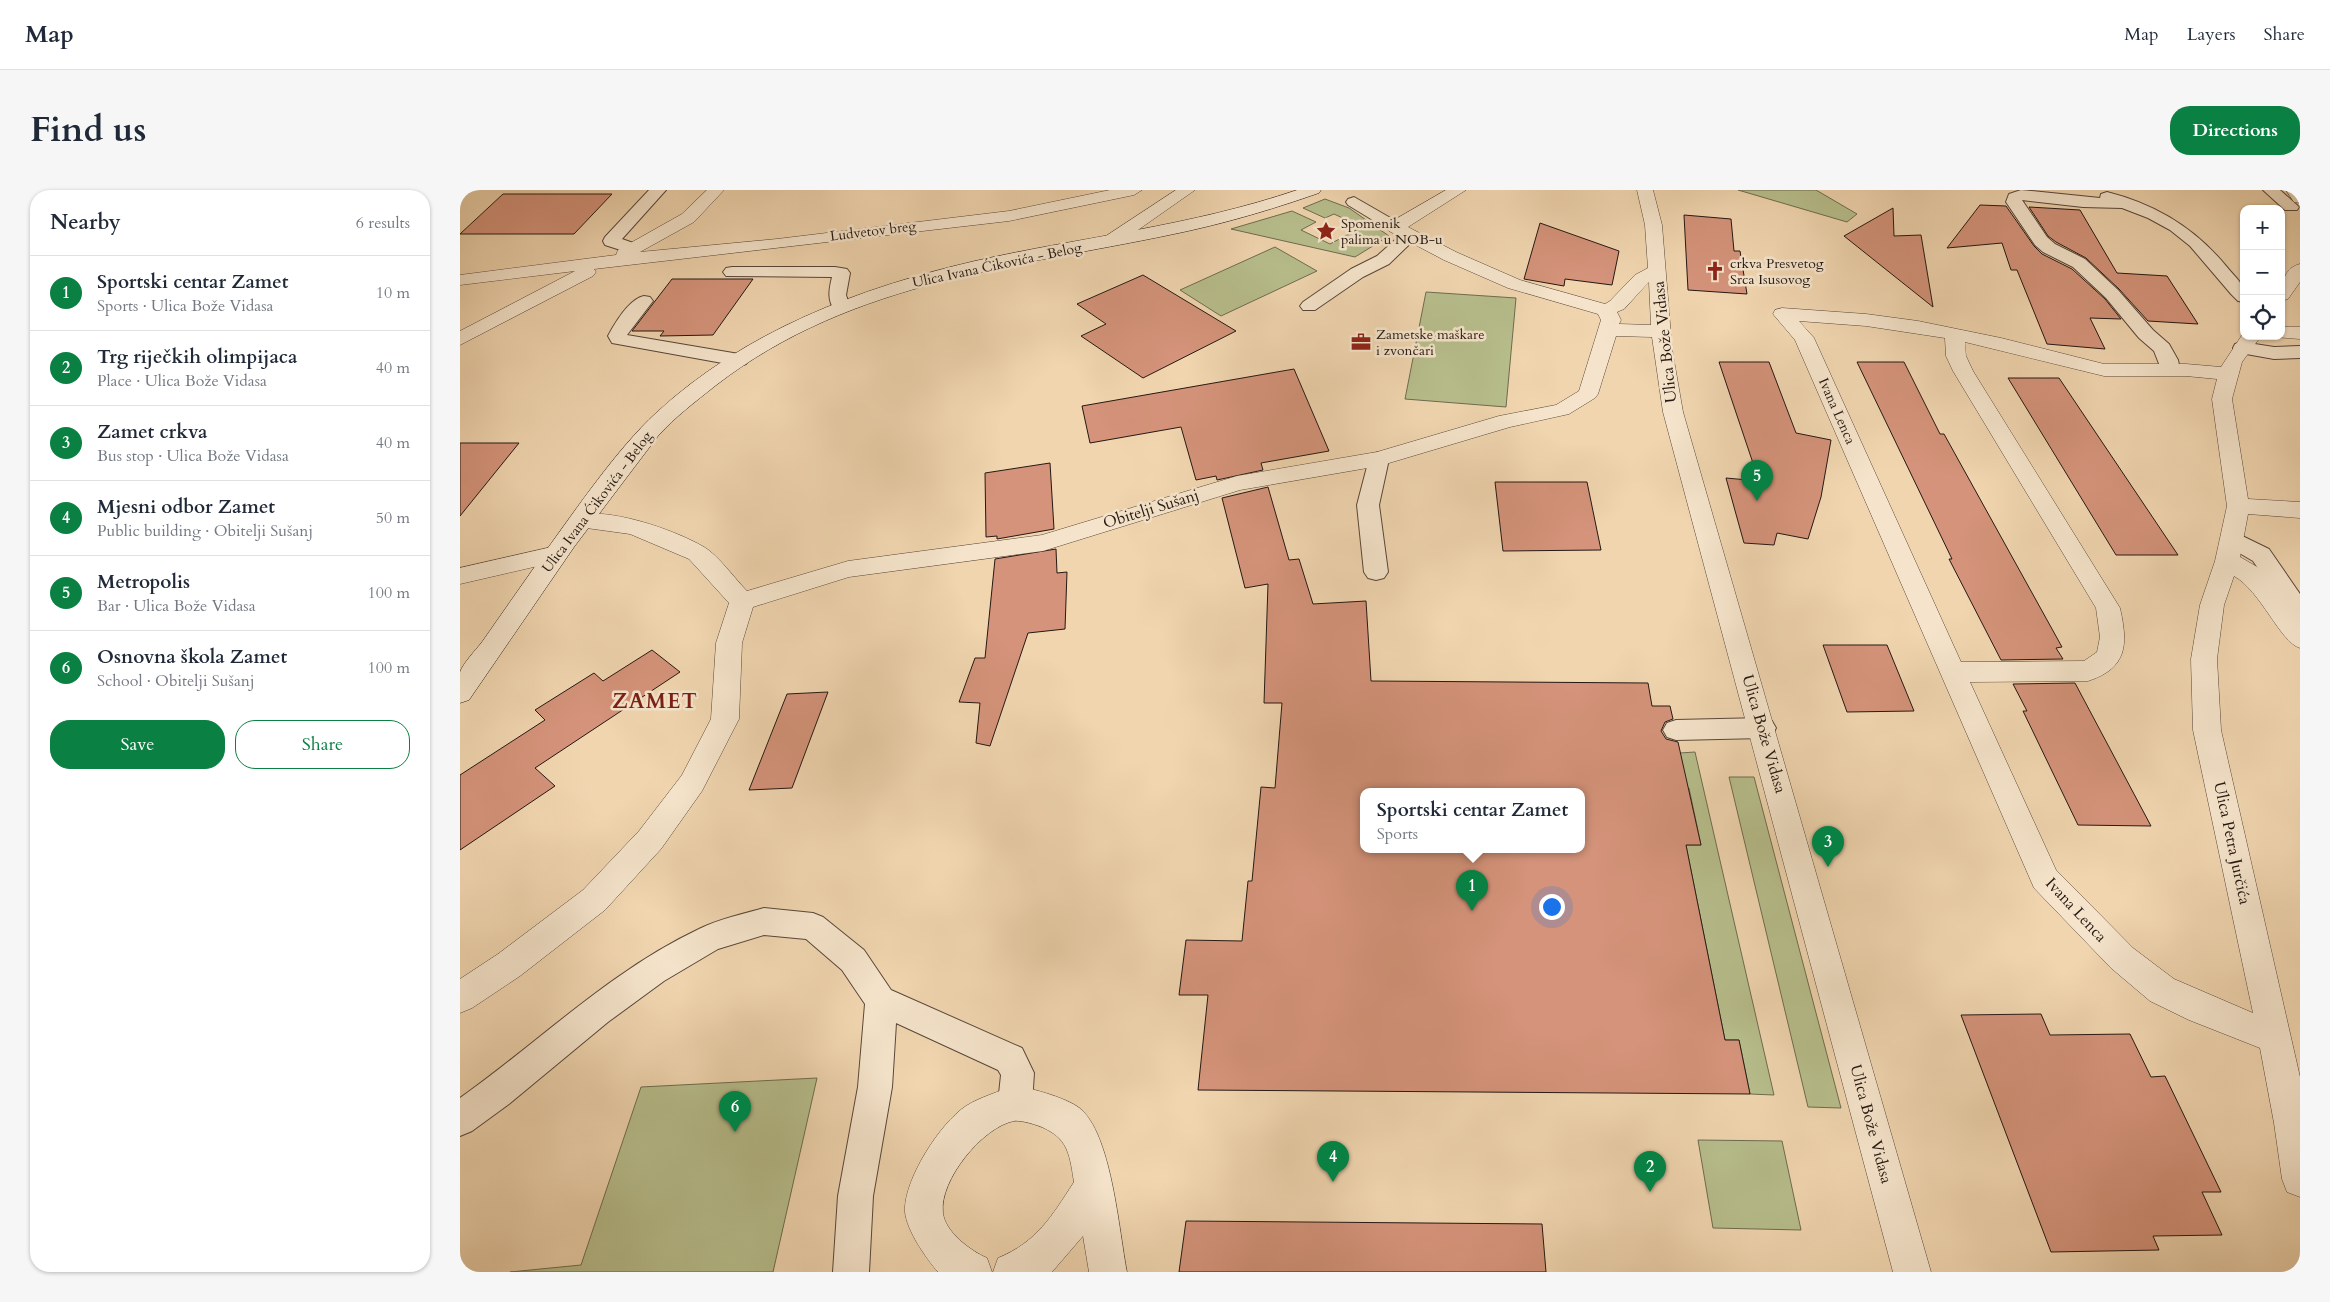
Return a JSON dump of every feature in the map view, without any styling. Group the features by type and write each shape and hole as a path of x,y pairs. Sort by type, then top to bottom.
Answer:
{"street":[{"name":"Ludvetov breg","path":"460,339 549,290 633,249 688,218 716,190"},
{"name":"Ludvetov breg","path":"460,280 610,261 1009,216 1134,190"},
{"path":"1112,240 1187,190"},
{"name":"Ulica Ivana Ćikovića - Belog","path":"460,693 580,521 659,422 704,384 739,360 798,326 870,295 932,277 1228,217 1313,190"},
{"path":"1458,190 1403,231 1514,284 1559,295 1607,320 1660,331"},
{"name":"Ulica Bože Vidasa","path":"1646,190 1656,237 1660,331 1667,386 1673,412 1763,728 1912,1272"},
{"path":"2294,190 2296,203"},
{"path":"2285,290 2300,270"},
{"path":"1607,320 1617,305 1641,279 1657,272"},
{"name":"Ivana Lenca","path":"2227,374 2170,370 2104,370 1954,334 1866,320 1782,314 1804,338 2045,880 2122,958 2162,990 2201,1009 2275,1038"},
{"name":"Obitelji Sušanj","path":"742,601 848,569 1043,543 1237,482 1379,459 1506,421 1562,410 1579,402 1588,394 1607,320"},
{"path":"2285,333 2300,333"},
{"path":"1953,672 2088,671 2101,665 2111,654 2114,638 2108,608 2104,599 1992,422 1956,356 1954,334"},
{"name":"Ulica Petra Jurčića","path":"2247,342 2232,362 2227,374 2222,399 2238,506 2229,550 2212,605 2204,659 2207,730 2275,1038 2292,1123 2300,1179"},
{"path":"2238,506 2300,510"},
{"path":"460,997 509,965 594,900 650,840 692,783 725,719 729,644 742,601 697,553 635,527 610,522 580,521"},
{"path":"2229,550 2269,593 2300,640"},
{"path":"460,576 556,554"},
{"path":"973,1272 955,1263 934,1238 924,1212 929,1182 946,1152 978,1119 1014,1103 1042,1109 1070,1122 1080,1137 1088,1159 1108,1272"},
{"path":"1012,1272 1020,1270 1048,1250 1093,1185"}],"lane":[{"path":"633,249 611,241 658,190"},
{"path":"2093,190 2169,223 2195,241 2230,285 2242,295"},
{"path":"2271,190 2296,203"},
{"path":"2123,203 2083,202 2014,192 2014,202 2041,241 2049,248 2079,263 2099,281 2146,334 2162,348 2169,360 2170,370"},
{"path":"1309,306 1357,274 1383,260 1403,231 1354,202"},
{"path":"732,272 841,273 837,294 841,307"},
{"path":"644,301 622,326 617,336 619,339 739,360"},
{"path":"2247,342 2274,353 2300,352"},
{"path":"1376,572 1368,505 1379,459"},
{"path":"2229,550 2261,555 2300,612"},
{"path":"1676,730 1763,728"},
{"path":"460,1119 521,1074 594,1013 676,954 716,936 742,927 766,922 792,920 814,926 842,945 880,1000 1010,1058 1018,1073 1014,1103"},
{"path":"851,1272 857,1185 875,1085 880,1000"}],"green space":[{"path":"1738,190 1816,190 1857,214 1847,222"},
{"path":"1325,199 1349,208 1389,236 1355,257 1231,229 1292,211 1316,222 1301,230 1330,244 1362,227 1334,214 1325,218 1303,208"},
{"path":"1275,247 1317,271 1221,316 1180,290"},
{"path":"1426,292 1516,298 1506,407 1405,399"},
{"path":"1695,752 1774,1095 1750,1094 1739,1040 1725,1040 1686,845 1701,845 1689,788 1667,788 1680,753"},
{"path":"1729,777 1754,777 1841,1108 1808,1107"},
{"path":"817,1078 773,1272 510,1272 581,1265 641,1087"},
{"path":"1698,1140 1782,1141 1801,1230 1713,1228"}],"building":[{"path":"503,194 612,194 574,234 460,234"},
{"path":"1980,205 2006,206 2034,246 2042,254 2072,269 2105,299 2121,319 2090,318 2105,349 2047,344 2017,270 2011,270 2002,243 1947,248"},
{"path":"2029,207 2080,210 2117,273 2167,276 2198,324 2148,321 2119,289 2086,258 2048,236"},
{"path":"1893,208 1894,236 1921,235 1933,307 1844,236"},
{"name":"crkva Presvetog Srca Isusovog","path":"1684,215 1731,219 1734,251 1740,251 1747,294 1688,290"},
{"path":"1540,223 1619,251 1612,285 1565,279 1564,286 1524,279"},
{"path":"1143,275 1236,331 1143,378 1081,336 1106,324 1077,304"},
{"path":"672,279 753,279 713,335 660,336 664,331 632,331"},
{"path":"1719,362 1769,362 1796,433 1831,440 1821,497 1808,539 1777,533 1774,545 1744,543 1726,478 1759,481"},
{"path":"1857,362 1904,362 1940,434 1944,434 2062,647 2056,648 2063,659 2001,660 1949,559 1952,559"},
{"path":"1294,369 1329,451 1261,463 1263,470 1217,480 1216,476 1196,480 1181,427 1090,443 1082,406"},
{"path":"2008,378 2059,378 2178,555 2116,555"},
{"path":"460,443 519,443 460,516"},
{"path":"1050,463 1054,529 997,539 997,536 986,537 985,473"},
{"path":"1495,482 1587,482 1601,550 1503,551"},
{"path":"1268,487 1289,560 1299,559 1313,604 1366,601 1371,681 1648,683 1652,706 1670,706 1673,719 1665,722 1661,731 1666,739 1678,742 1701,845 1686,845 1725,1040 1739,1040 1750,1094 1198,1090 1208,995 1179,995 1186,940 1242,941 1248,881 1252,881 1261,787 1275,788 1282,703 1264,703 1268,584 1245,588 1222,498"},
{"path":"1056,549 1057,573 1067,572 1065,629 1028,633 990,746 976,743 980,703 959,702 975,658 985,658 995,559"},
{"path":"1823,645 1887,645 1914,711 1847,712"},
{"path":"652,650 680,672 535,768 555,786 460,850 460,775 545,720 535,710 594,673 603,681"},
{"path":"2075,683 2151,826 2078,825 2023,711 2027,711 2013,684"},
{"path":"828,692 792,788 749,790 787,694"},
{"path":"2041,1014 2050,1035 2130,1034 2151,1077 2165,1076 2221,1192 2202,1192 2222,1235 2153,1236 2159,1250 2051,1252 1961,1015"},
{"path":"1186,1221 1542,1224 1546,1272 1179,1272"}],"place":[{"name":"Spomenik palima u NOB-u","path":"1326,231"},
{"name":"crkva Presvetog Srca Isusovog","path":"1715,271"},
{"name":"Zametske maškare i zvončari","path":"1361,342"},
{"name":"Metropolis","path":"1757,501"},
{"name":"Zamet crkva","path":"1828,867"},
{"name":"Sportski centar Zamet","path":"1472,911"},
{"name":"Osnovna škola Zamet","path":"735,1132"},
{"name":"Mjesni odbor Zamet","path":"1333,1182"},
{"name":"Trg riječkih olimpijaca","path":"1650,1192"}],"district":[{"name":"ZAMET","path":"655,701"}]}
